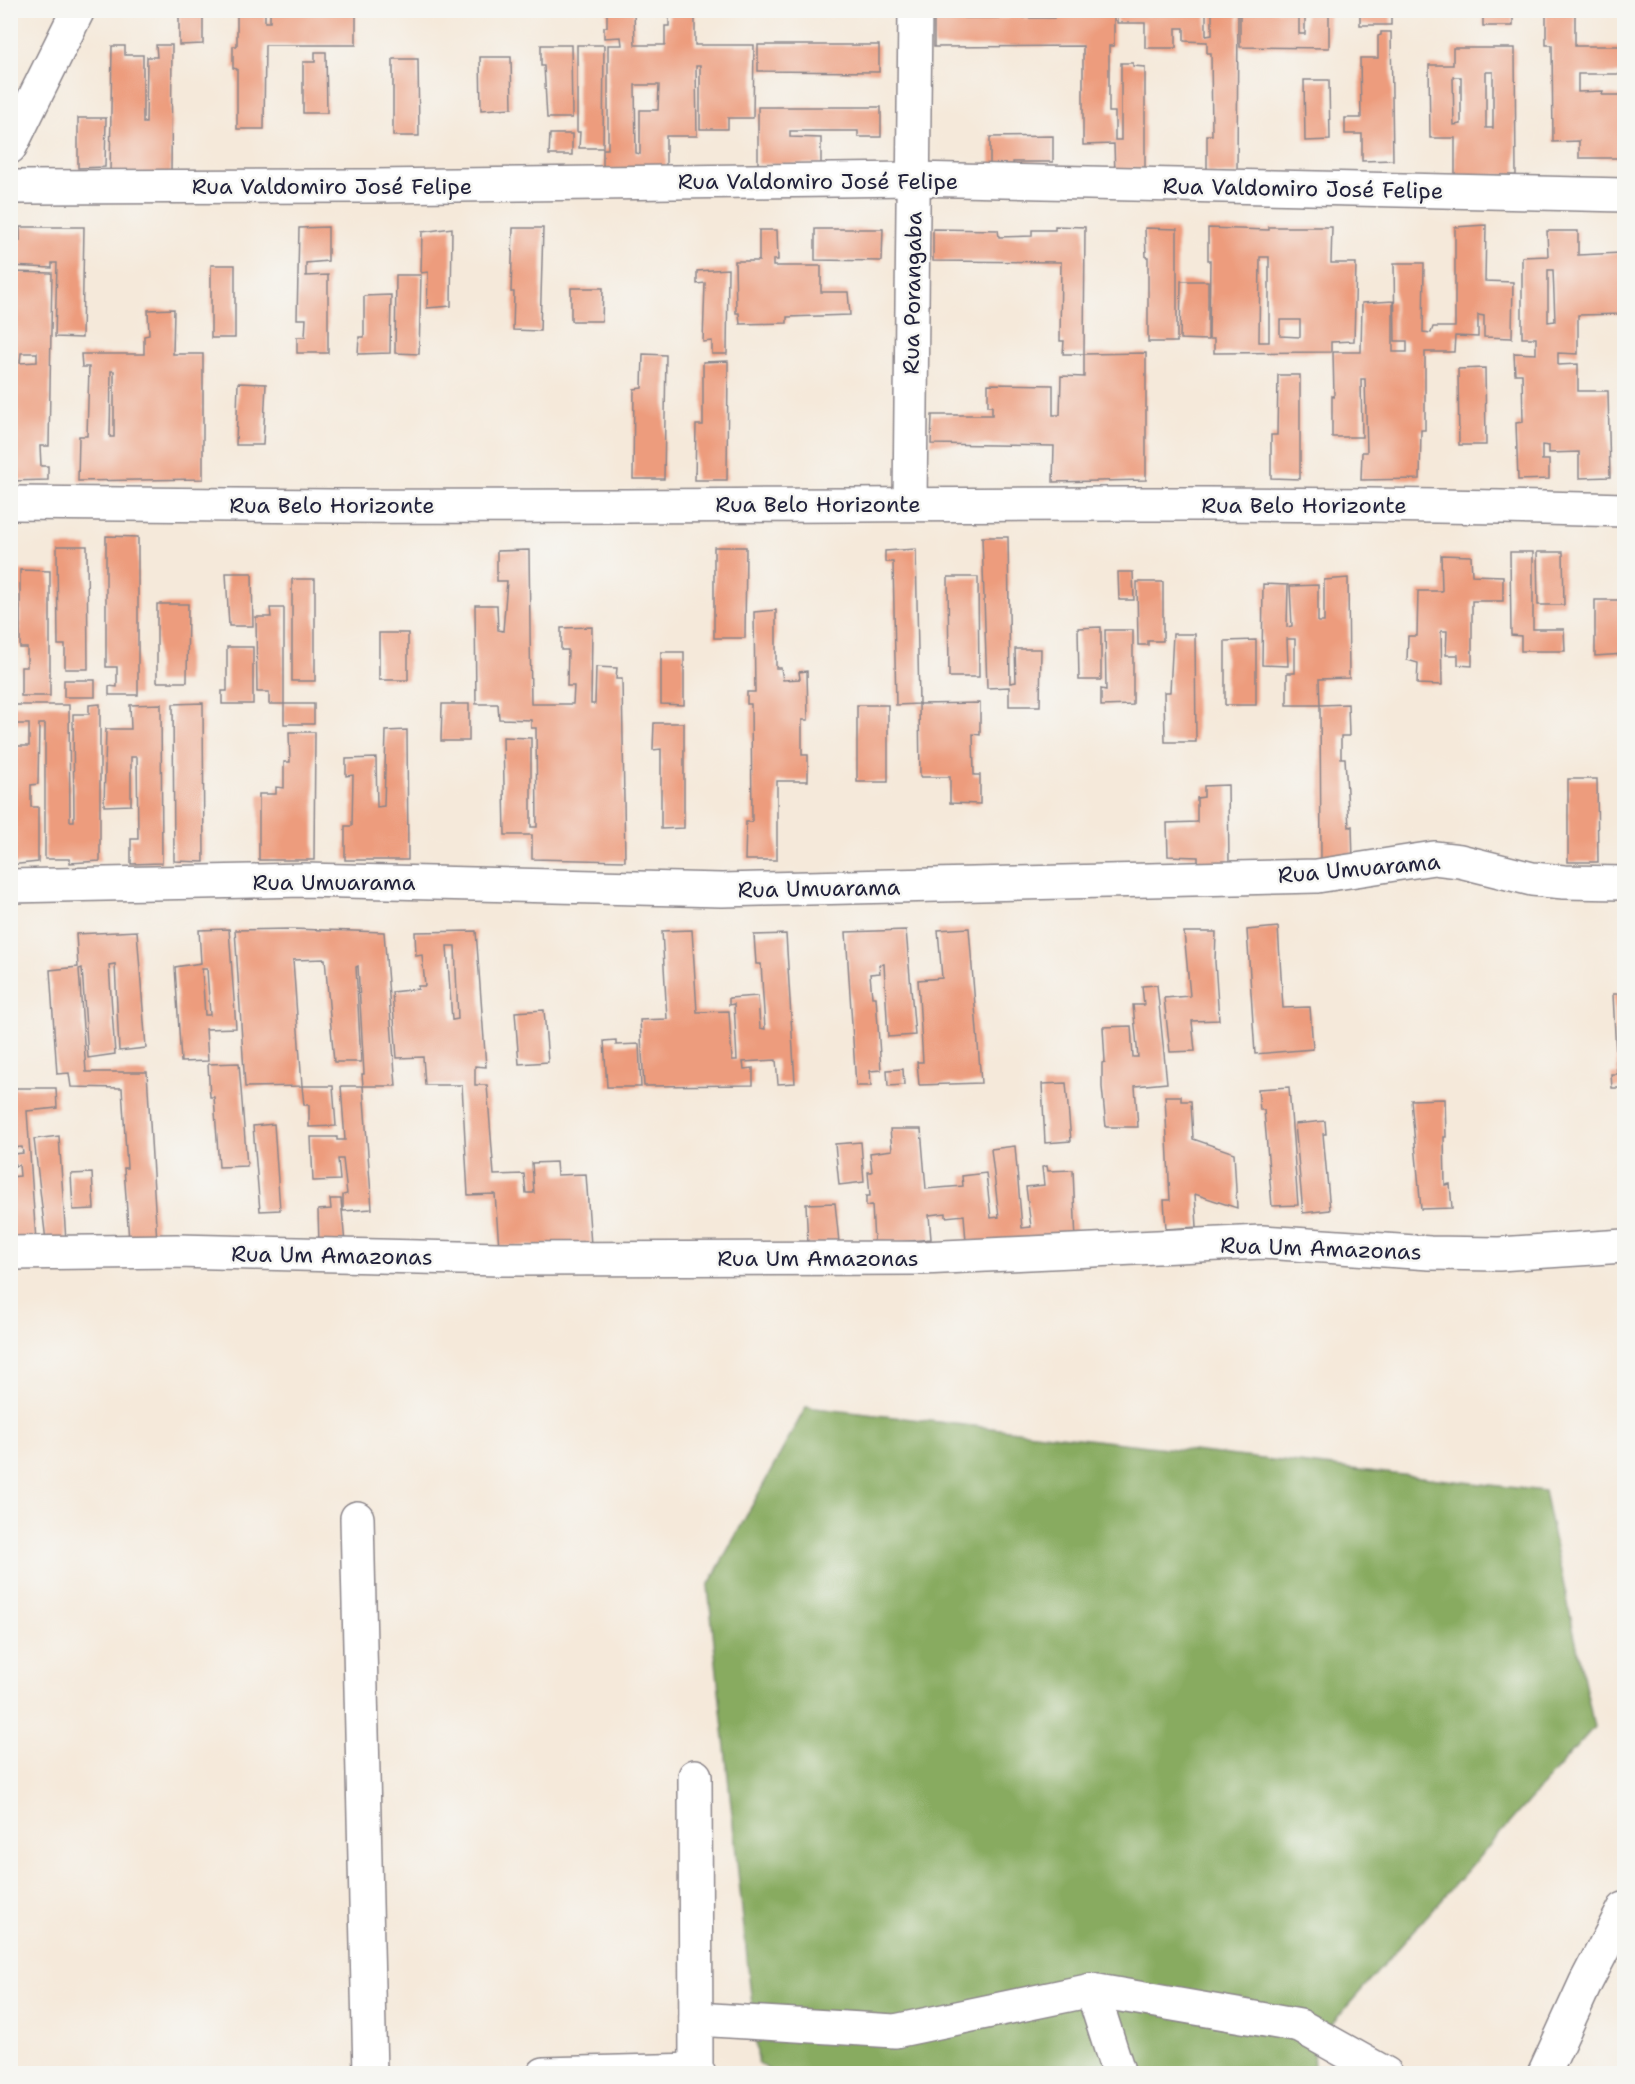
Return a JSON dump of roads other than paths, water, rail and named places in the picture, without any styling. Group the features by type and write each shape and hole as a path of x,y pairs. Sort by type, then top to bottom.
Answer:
{"street":[{"path":"10,147 78,10"},
{"name":"Rua Porangaba","path":"910,504 915,10"},
{"name":"Rua Valdomiro José Felipe","path":"10,187 373,186 913,179 1624,195"},
{"name":"Rua Belo Horizonte","path":"10,503 325,506 1457,505 1624,510"},
{"name":"Rua Umuarama","path":"10,886 304,880 722,890 1317,876 1434,858 1460,861 1532,879 1624,883"},
{"name":"Rua Um Amazonas","path":"10,1253 177,1251 524,1259 922,1258 1262,1242 1499,1254 1624,1246"},
{"path":"357,1518 370,2073"},
{"path":"544,2073 698,2072 695,1776"},
{"path":"1544,2073 1586,1982 1624,1909"},
{"path":"696,2019 896,2031 1092,1990 1300,2026 1386,2073"},
{"path":"1092,1990 1119,2073"}]}
